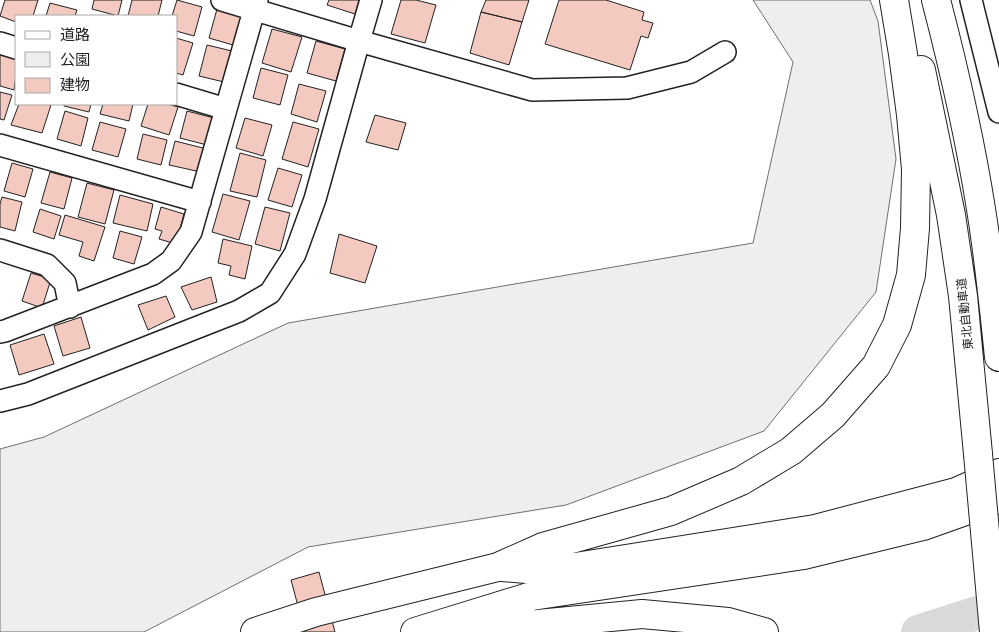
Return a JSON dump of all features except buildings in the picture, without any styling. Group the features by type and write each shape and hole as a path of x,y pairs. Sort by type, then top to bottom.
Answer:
{"highway":[{"path":"255,632 316,612 498,567 543,547 671,511 742,480 791,451 833,415 876,366 897,325 911,275 915,228 916,169 903,54 894,0"},
{"name":"東北自動車道","path":"903,0 919,59 952,215 963,296 994,632"},
{"path":"936,0 966,125 981,209 999,357"},
{"path":"498,567 550,571 816,529 956,492 999,473"},
{"path":"417,632 532,596 804,554 923,526 999,499"},
{"path":"417,632 538,624 642,614 728,622 764,632"}],"street":[{"path":"222,0 256,5 359,41 532,90 627,88 691,72 725,52"},
{"path":"0,401 28,394 239,312 270,293 295,254 315,199 371,0"},
{"path":"970,0 999,112"},
{"path":"0,332 70,307 152,274 171,261 191,232 256,5"},
{"path":"0,43 15,48"},
{"path":"178,95 226,109"},
{"path":"0,145 200,202"},
{"path":"0,250 47,265 65,283 70,307"}],"green space":[{"path":"753,0 870,0 878,21 896,159 876,292 764,431 566,505 308,547 144,632 0,632 0,449 44,437 288,323 753,243 793,62"}],"waterway":[{"path":"918,632 999,606"}]}
